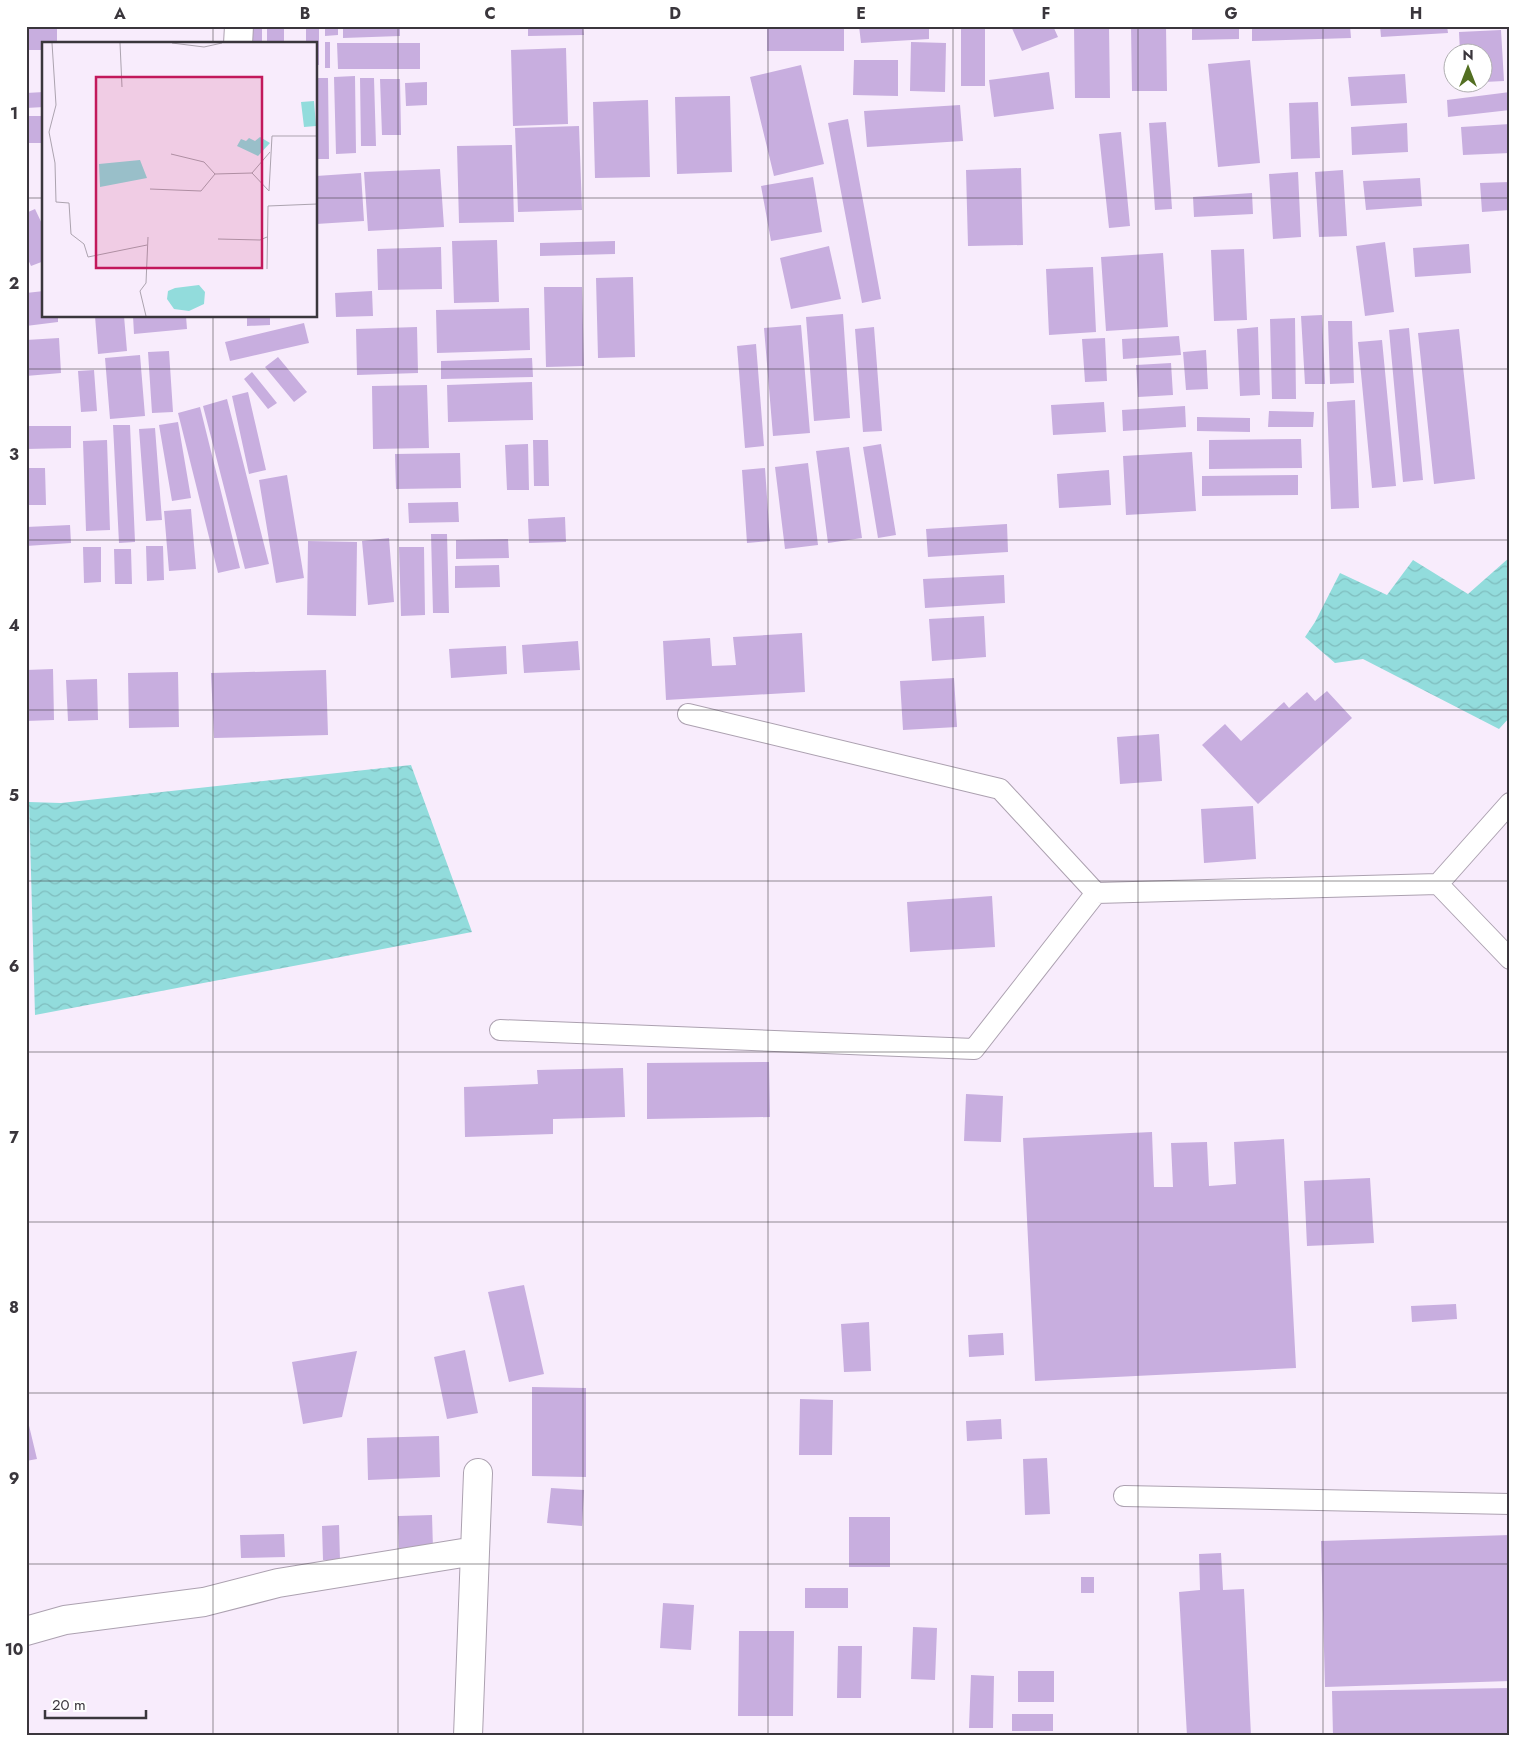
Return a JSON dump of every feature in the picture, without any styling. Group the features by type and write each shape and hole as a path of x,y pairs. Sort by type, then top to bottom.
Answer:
{"street":[{"path":"238,42 239,26"},
{"path":"468,1736 478,1473"},
{"path":"26,1631 65,1620 204,1602 278,1583 474,1551"}],"lane":[{"path":"688,714 1000,789 1096,892 1438,884 1510,803"},
{"path":"1438,884 1510,959"},
{"path":"500,1030 974,1050 1096,892"},
{"path":"1124,1496 1510,1504"}],"water":[{"path":"1510,557 1510,717 1499,729 1363,659 1335,663 1305,637 1315,622 1340,573 1387,595 1413,560 1468,594"},
{"path":"411,765 472,932 35,1015 29,802 61,803"}],"building":[{"path":"26,26 57,26 57,42 42,42 42,50 26,50"},
{"path":"245,26 262,26 262,42 245,42"},
{"path":"267,26 284,26 284,42 267,42"},
{"path":"306,26 319,26 319,65 318,42 306,42"},
{"path":"325,26 338,26 338,35 325,36"},
{"path":"343,26 400,26 400,36 343,38"},
{"path":"528,26 583,26 584,35 528,36"},
{"path":"767,26 844,26 844,51 767,51"},
{"path":"859,26 929,26 929,39 861,43"},
{"path":"961,26 985,26 985,86 961,86"},
{"path":"1011,26 1053,26 1058,37 1022,51"},
{"path":"1074,26 1109,26 1110,98 1075,98"},
{"path":"1131,26 1166,26 1167,91 1132,91"},
{"path":"1192,26 1239,26 1239,39 1192,40"},
{"path":"1252,26 1350,26 1351,38 1252,41"},
{"path":"1380,26 1447,26 1448,33 1381,37"},
{"path":"1501,30 1504,81 1494,82 1494,42 1460,42 1459,32"},
{"path":"325,42 330,42 330,68 325,68"},
{"path":"911,42 946,43 945,92 910,91"},
{"path":"337,43 420,43 420,69 338,69"},
{"path":"566,48 568,124 513,126 511,50"},
{"path":"854,60 898,60 898,96 853,95"},
{"path":"1250,60 1260,163 1218,167 1208,64"},
{"path":"801,65 824,164 774,176 750,77"},
{"path":"1049,72 1054,109 994,117 989,80"},
{"path":"1405,74 1407,103 1351,106 1348,77"},
{"path":"355,76 356,153 336,154 334,77"},
{"path":"318,78 328,78 329,159 318,159"},
{"path":"360,78 374,78 376,146 361,146"},
{"path":"380,79 400,79 401,135 382,135"},
{"path":"427,82 427,105 406,106 405,83"},
{"path":"42,92 42,107 26,108 26,93"},
{"path":"1510,92 1510,110 1448,117 1447,100"},
{"path":"730,96 732,172 677,174 675,97"},
{"path":"648,100 650,177 595,178 593,102"},
{"path":"1318,102 1320,158 1291,159 1289,103"},
{"path":"960,105 963,141 867,147 864,111"},
{"path":"26,116 42,116 42,143 26,143"},
{"path":"848,119 881,299 862,303 828,123"},
{"path":"1166,122 1172,209 1155,210 1149,123"},
{"path":"1407,123 1408,152 1352,155 1351,127"},
{"path":"1510,124 1510,153 1463,155 1461,127"},
{"path":"579,126 582,210 518,212 515,128"},
{"path":"1121,132 1130,226 1109,228 1099,134"},
{"path":"512,145 514,222 459,223 457,146"},
{"path":"1021,168 1023,245 968,246 966,170"},
{"path":"440,169 444,227 368,231 364,172"},
{"path":"1343,170 1347,236 1319,237 1315,172"},
{"path":"1298,172 1301,237 1273,239 1269,174"},
{"path":"361,173 364,221 318,224 318,176"},
{"path":"813,177 822,232 771,241 761,186"},
{"path":"1420,178 1422,206 1366,210 1363,181"},
{"path":"1510,182 1510,210 1482,212 1480,183"},
{"path":"1252,193 1253,214 1194,217 1193,197"},
{"path":"35,209 42,224 42,262 31,266 26,255 26,213"},
{"path":"497,240 499,302 454,303 452,241"},
{"path":"615,241 615,254 540,256 540,243"},
{"path":"1385,242 1394,312 1365,316 1356,246"},
{"path":"1469,244 1471,273 1415,277 1413,248"},
{"path":"829,246 841,299 791,309 780,258"},
{"path":"441,247 442,289 378,290 377,249"},
{"path":"1244,249 1247,320 1214,321 1211,250"},
{"path":"1163,253 1168,327 1106,331 1101,257"},
{"path":"1093,267 1096,332 1049,335 1046,269"},
{"path":"633,277 635,357 598,358 596,278"},
{"path":"544,287 582,287 584,366 546,367"},
{"path":"42,291 42,318 58,318 58,322 26,326 26,293"},
{"path":"372,291 373,316 336,317 335,293"},
{"path":"529,308 530,350 437,353 436,310"},
{"path":"843,314 850,418 814,421 806,317"},
{"path":"1322,315 1325,384 1305,384 1301,316"},
{"path":"95,318 124,318 127,351 98,354"},
{"path":"133,318 186,318 187,329 134,334"},
{"path":"247,318 270,318 270,325 247,326"},
{"path":"1295,318 1296,399 1272,399 1270,319"},
{"path":"1328,321 1352,321 1354,383 1330,384"},
{"path":"304,323 309,343 230,361 225,342"},
{"path":"801,325 810,433 773,436 764,328"},
{"path":"417,327 418,373 357,375 356,329"},
{"path":"874,327 882,431 863,432 855,329"},
{"path":"1258,327 1260,395 1240,396 1237,329"},
{"path":"1409,328 1423,480 1403,482 1389,330"},
{"path":"1459,329 1475,479 1434,484 1418,333"},
{"path":"1179,336 1181,355 1123,359 1122,339"},
{"path":"59,338 61,373 26,376 26,340"},
{"path":"1105,338 1107,381 1085,382 1082,339"},
{"path":"1382,340 1396,486 1372,488 1358,342"},
{"path":"756,344 764,446 745,448 737,346"},
{"path":"1206,350 1208,389 1186,390 1183,352"},
{"path":"169,351 173,412 152,413 148,352"},
{"path":"140,355 145,416 110,419 105,358"},
{"path":"278,357 307,392 294,402 265,367"},
{"path":"532,358 533,377 441,379 441,361"},
{"path":"1171,363 1173,395 1138,397 1136,365"},
{"path":"94,370 97,411 81,412 78,371"},
{"path":"252,372 277,403 268,409 244,379"},
{"path":"532,382 533,420 448,422 447,385"},
{"path":"427,385 429,448 373,449 372,386"},
{"path":"248,392 266,470 249,474 232,396"},
{"path":"227,399 269,564 245,569 203,406"},
{"path":"1355,400 1359,508 1331,509 1327,402"},
{"path":"1104,402 1106,432 1053,435 1051,405"},
{"path":"1185,406 1186,427 1123,431 1122,410"},
{"path":"200,407 240,568 218,573 178,413"},
{"path":"1269,411 1314,412 1313,427 1268,427"},
{"path":"1197,417 1250,418 1250,432 1197,431"},
{"path":"178,422 191,498 172,501 159,425"},
{"path":"113,425 130,425 135,542 119,543"},
{"path":"26,426 71,426 71,448 26,449"},
{"path":"155,428 162,520 146,521 139,429"},
{"path":"1301,439 1302,468 1209,469 1209,440"},
{"path":"107,440 110,530 86,531 83,441"},
{"path":"533,440 548,440 549,486 534,486"},
{"path":"528,444 529,490 507,490 505,445"},
{"path":"881,444 896,535 878,538 863,447"},
{"path":"849,447 862,538 828,543 816,451"},
{"path":"1192,452 1196,511 1126,515 1123,456"},
{"path":"460,453 461,488 396,489 395,454"},
{"path":"808,463 818,545 785,549 775,467"},
{"path":"26,468 45,468 46,505 26,505"},
{"path":"765,468 770,541 747,543 742,470"},
{"path":"1109,470 1111,505 1059,508 1057,474"},
{"path":"287,475 304,578 276,583 259,480"},
{"path":"1298,475 1298,495 1202,496 1202,476"},
{"path":"458,502 459,522 409,523 408,503"},
{"path":"191,509 196,569 169,571 164,511"},
{"path":"565,517 566,542 529,543 528,519"},
{"path":"1007,524 1008,552 928,557 926,529"},
{"path":"70,525 71,543 26,546 26,527"},
{"path":"431,534 447,534 449,613 433,613"},
{"path":"389,538 394,602 368,605 362,541"},
{"path":"508,539 509,558 456,559 456,540"},
{"path":"308,541 357,542 356,616 307,615"},
{"path":"146,546 163,546 164,580 147,581"},
{"path":"83,547 101,547 101,582 84,583"},
{"path":"399,547 424,547 425,615 401,616"},
{"path":"114,549 131,549 132,584 115,584"},
{"path":"499,565 500,587 455,588 455,566"},
{"path":"1004,575 1005,603 925,608 923,579"},
{"path":"984,616 986,657 932,661 929,619"},
{"path":"802,633 805,692 666,700 663,641 710,638 712,666 736,665 733,637"},
{"path":"578,641 580,670 524,673 522,645"},
{"path":"506,646 507,674 451,678 449,649"},
{"path":"53,669 54,720 26,721 26,670"},
{"path":"326,670 328,735 214,738 211,673"},
{"path":"178,672 179,727 129,728 128,673"},
{"path":"954,678 957,727 903,730 900,681"},
{"path":"97,679 98,720 68,721 66,680"},
{"path":"1327,691 1352,718 1258,804 1202,745 1225,724 1241,741 1284,702 1289,708 1307,692 1315,701"},
{"path":"1159,734 1162,781 1120,784 1117,737"},
{"path":"1253,806 1256,859 1204,863 1201,809"},
{"path":"992,896 995,947 910,952 907,902"},
{"path":"769,1062 770,1117 647,1119 647,1063"},
{"path":"623,1068 625,1117 553,1119 553,1134 465,1137 464,1087 538,1084 537,1070"},
{"path":"966,1094 1003,1096 1001,1142 964,1141"},
{"path":"1152,1132 1154,1187 1173,1187 1171,1143 1207,1142 1209,1186 1236,1184 1234,1142 1284,1139 1296,1368 1035,1381 1023,1138"},
{"path":"1370,1178 1374,1243 1307,1246 1304,1181"},
{"path":"524,1285 544,1374 509,1382 488,1292"},
{"path":"1456,1304 1457,1319 1412,1322 1411,1306"},
{"path":"869,1322 871,1371 844,1372 841,1324"},
{"path":"1003,1333 1004,1355 969,1357 968,1335"},
{"path":"465,1350 478,1413 447,1419 434,1357"},
{"path":"357,1351 342,1417 303,1424 292,1362"},
{"path":"532,1387 586,1388 586,1477 532,1476"},
{"path":"800,1399 833,1400 832,1455 799,1455"},
{"path":"26,1413 37,1459 26,1461"},
{"path":"1001,1419 1002,1439 967,1441 966,1421"},
{"path":"439,1436 440,1477 368,1480 367,1438"},
{"path":"1047,1458 1050,1514 1025,1515 1023,1459"},
{"path":"551,1488 584,1490 582,1526 547,1523"},
{"path":"432,1515 433,1549 399,1549 398,1516"},
{"path":"849,1517 890,1517 890,1567 849,1567"},
{"path":"339,1525 340,1560 323,1560 322,1526"},
{"path":"284,1534 285,1557 241,1558 240,1535"},
{"path":"1510,1535 1510,1681 1325,1687 1321,1541"},
{"path":"1221,1553 1223,1590 1244,1589 1251,1736 1187,1736 1179,1592 1200,1590 1199,1554"},
{"path":"1081,1577 1094,1577 1094,1593 1081,1593"},
{"path":"805,1588 848,1588 848,1608 805,1608"},
{"path":"663,1603 694,1605 691,1650 660,1648"},
{"path":"913,1627 937,1628 935,1680 911,1679"},
{"path":"739,1631 794,1631 793,1716 738,1716"},
{"path":"838,1646 862,1646 861,1698 837,1698"},
{"path":"1018,1671 1054,1671 1054,1702 1018,1702"},
{"path":"971,1675 994,1676 993,1728 969,1728"},
{"path":"1510,1688 1510,1736 1333,1736 1332,1691"},
{"path":"1012,1714 1053,1714 1053,1731 1012,1731"}]}
